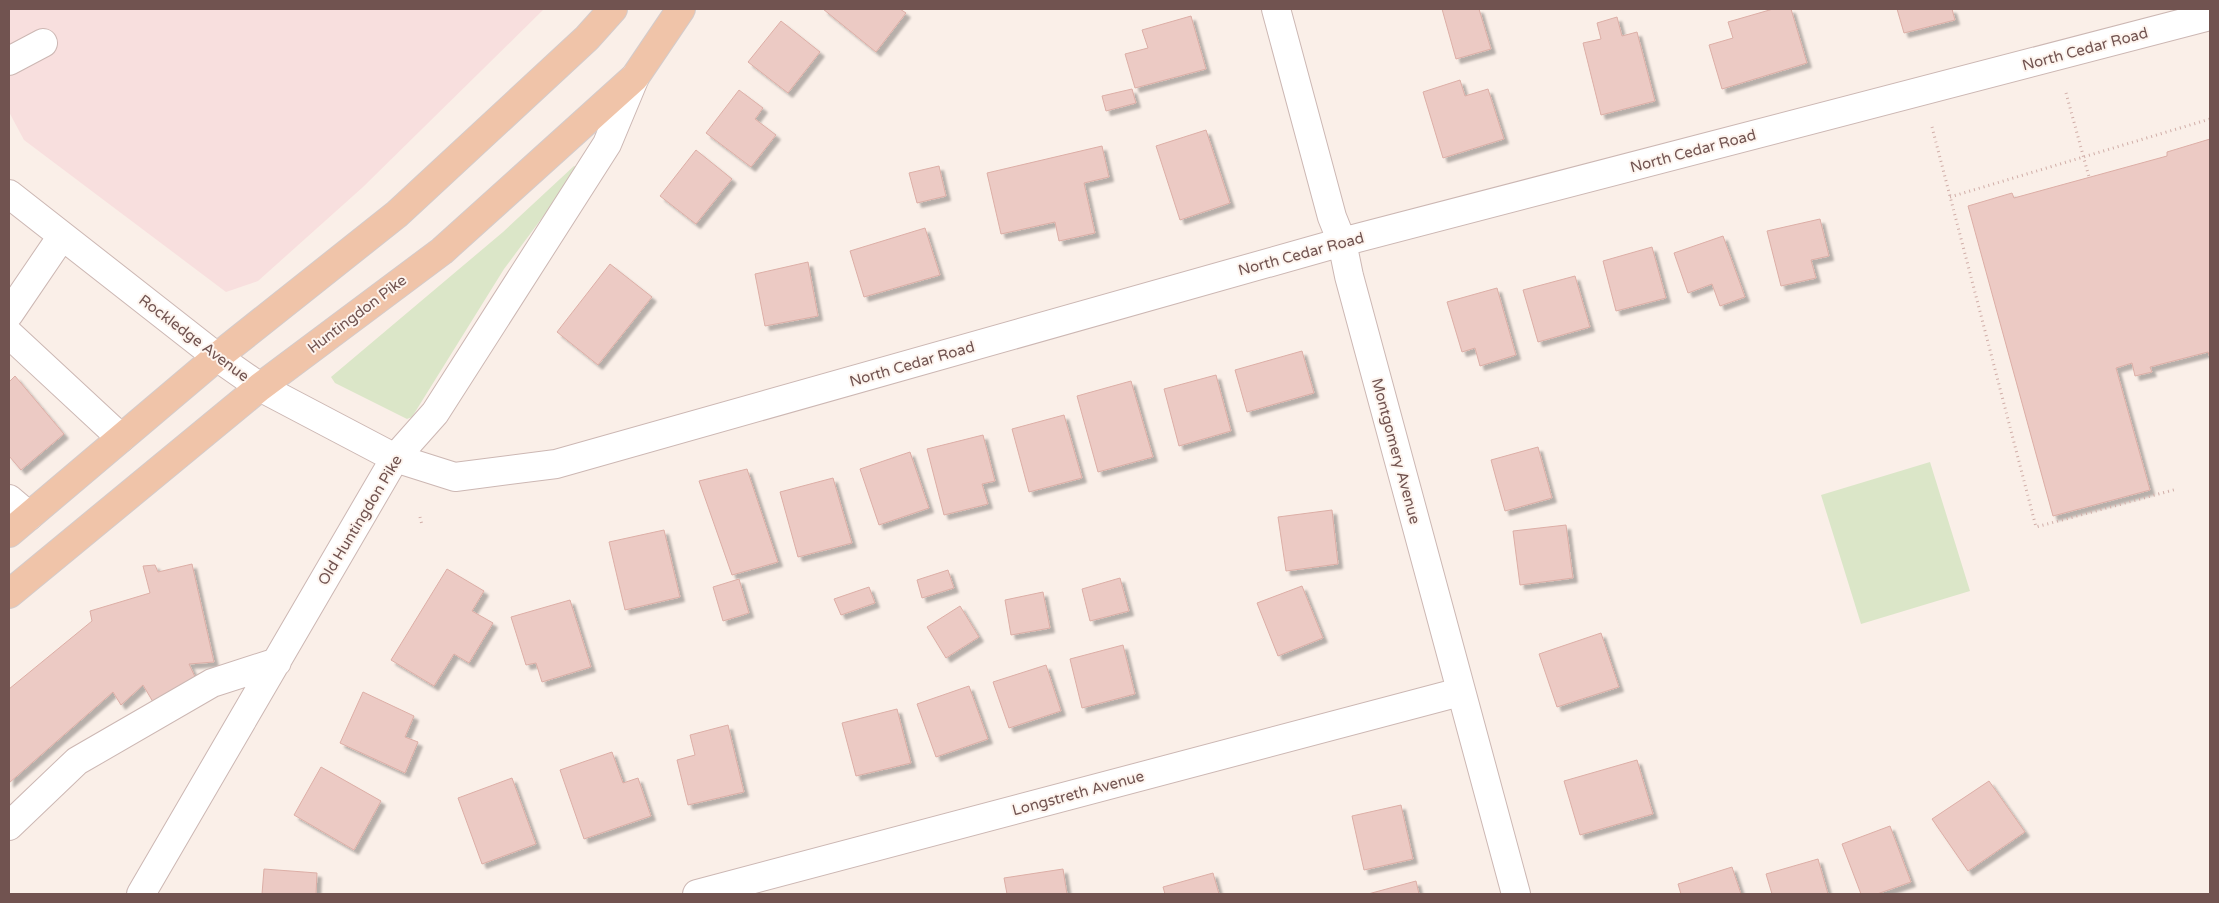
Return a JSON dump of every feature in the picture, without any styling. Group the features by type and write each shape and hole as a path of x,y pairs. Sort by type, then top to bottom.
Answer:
{"main road":[{"path":"15,516 121,438 397,214 587,38 613,9"},
{"name":"Huntingdon Pike","path":"9,594 260,387 442,250 635,77 681,9"}],"street":[{"name":"Montgomery Avenue","path":"1276,9 1332,217 1342,242 1349,276 1460,692 1516,894"},
{"name":"North Cedar Road","path":"395,458 455,477 556,464 1342,242 2210,16"},
{"path":"9,62 43,43"},
{"name":"Old Huntingdon Pike","path":"141,894 395,458 435,414 607,144 635,77"},
{"name":"Rockledge Avenue","path":"9,194 218,358 260,387 395,458"},
{"path":"9,314 62,236"},
{"path":"9,334 121,438"},
{"path":"9,826 77,761 212,683 277,662"},
{"name":"Longstreth Avenue","path":"697,894 1460,692"}],"path":[{"path":"2066,93 2089,177"},
{"path":"1950,197 2210,119"},
{"path":"1932,127 2036,527 2177,489"},
{"path":"420,517 422,525"}],"shaded area":[{"path":"9,9 544,9 363,187 258,281 226,292 24,140 9,112"}],"green space":[{"path":"574,166 577,167 574,175 504,269 412,417 407,419 335,383 331,377 503,232"},
{"path":"1930,462 1970,591 1861,624 1821,495"}],"building":[{"path":"823,9 900,9 906,13 876,52"},
{"path":"1442,9 1479,9 1491,49 1456,59"},
{"path":"1773,9 1791,9 1807,63 1722,89 1709,45 1733,38 1728,22"},
{"path":"1897,9 1952,9 1955,20 1904,33"},
{"path":"1191,16 1206,69 1135,88 1125,54 1148,48 1142,30"},
{"path":"1617,17 1622,36 1637,32 1655,101 1601,115 1583,43 1601,39 1597,23"},
{"path":"781,21 820,52 788,93 748,62"},
{"path":"1460,80 1465,96 1488,89 1504,139 1443,158 1423,92"},
{"path":"1132,89 1136,103 1106,111 1102,96"},
{"path":"739,90 763,108 755,119 776,135 751,167 706,133"},
{"path":"1206,130 1230,203 1180,220 1156,146"},
{"path":"2210,139 2210,358 2208,352 2150,367 2152,372 2135,376 2132,363 2116,368 2150,490 2053,516 1968,206 2012,193 2014,198 2167,156 2167,152"},
{"path":"1102,146 1109,177 1084,183 1095,233 1059,241 1055,222 1001,234 987,173"},
{"path":"696,150 732,179 696,224 660,196"},
{"path":"939,166 946,196 917,203 909,173"},
{"path":"1820,219 1829,256 1811,260 1816,278 1781,286 1767,231"},
{"path":"925,228 940,275 864,297 850,251"},
{"path":"1723,236 1745,297 1720,306 1712,284 1688,293 1674,253"},
{"path":"1652,247 1666,298 1616,311 1603,261"},
{"path":"808,262 818,316 765,326 755,274"},
{"path":"610,264 652,297 598,365 557,332"},
{"path":"1575,276 1590,327 1538,342 1523,290"},
{"path":"1497,288 1516,355 1480,366 1475,348 1462,352 1447,302"},
{"path":"1302,351 1314,393 1247,412 1235,370"},
{"path":"1216,375 1231,431 1179,446 1164,389"},
{"path":"15,376 64,434 21,470 9,456 9,382"},
{"path":"1131,381 1153,457 1098,472 1077,396"},
{"path":"1064,415 1082,478 1029,492 1012,429"},
{"path":"983,435 995,481 982,484 988,504 944,515 927,449"},
{"path":"1538,447 1552,498 1505,511 1491,460"},
{"path":"910,452 929,508 879,525 860,469"},
{"path":"747,469 778,562 732,575 699,481"},
{"path":"833,478 852,543 798,557 780,492"},
{"path":"1332,510 1338,564 1286,571 1278,517"},
{"path":"1566,525 1573,578 1520,585 1513,531"},
{"path":"664,530 680,597 625,610 609,542"},
{"path":"192,564 214,662 189,664 197,681 156,707 143,685 121,705 113,692 9,783 9,689 92,621 90,611 150,593 143,566 155,565 158,572"},
{"path":"447,569 484,591 472,611 493,623 469,663 454,654 434,686 391,660"},
{"path":"948,570 954,588 922,598 917,580"},
{"path":"1120,578 1129,611 1090,621 1082,589"},
{"path":"739,579 749,613 723,621 713,587"},
{"path":"1302,586 1323,638 1278,656 1257,603"},
{"path":"869,587 875,603 841,615 834,599"},
{"path":"1043,592 1050,628 1011,635 1005,600"},
{"path":"570,600 591,667 542,682 536,663 526,665 511,617"},
{"path":"960,606 979,637 946,658 927,627"},
{"path":"1601,633 1619,687 1557,707 1539,654"},
{"path":"1123,645 1135,694 1082,708 1070,659"},
{"path":"1046,665 1061,711 1009,728 993,682"},
{"path":"969,686 988,739 936,757 917,704"},
{"path":"363,692 414,716 405,737 418,742 405,773 340,743"},
{"path":"897,709 911,763 856,776 842,723"},
{"path":"728,725 744,792 688,805 677,760 695,755 690,735"},
{"path":"612,752 623,783 638,778 651,816 584,839 560,770"},
{"path":"1637,760 1653,814 1580,835 1564,781"},
{"path":"321,767 381,801 354,850 294,815"},
{"path":"512,778 536,844 482,864 458,798"},
{"path":"1989,781 2025,832 1968,871 1932,819"},
{"path":"1401,805 1413,859 1364,870 1352,816"},
{"path":"1890,826 1911,882 1877,894 1861,894 1842,844"},
{"path":"1818,859 1828,894 1772,894 1766,874"},
{"path":"1732,867 1741,894 1681,894 1678,884"},
{"path":"264,869 317,873 316,894 262,894"},
{"path":"1063,869 1067,894 1007,894 1004,878"},
{"path":"1213,873 1219,894 1165,894 1163,887"},
{"path":"1416,881 1419,894 1368,894"}]}
